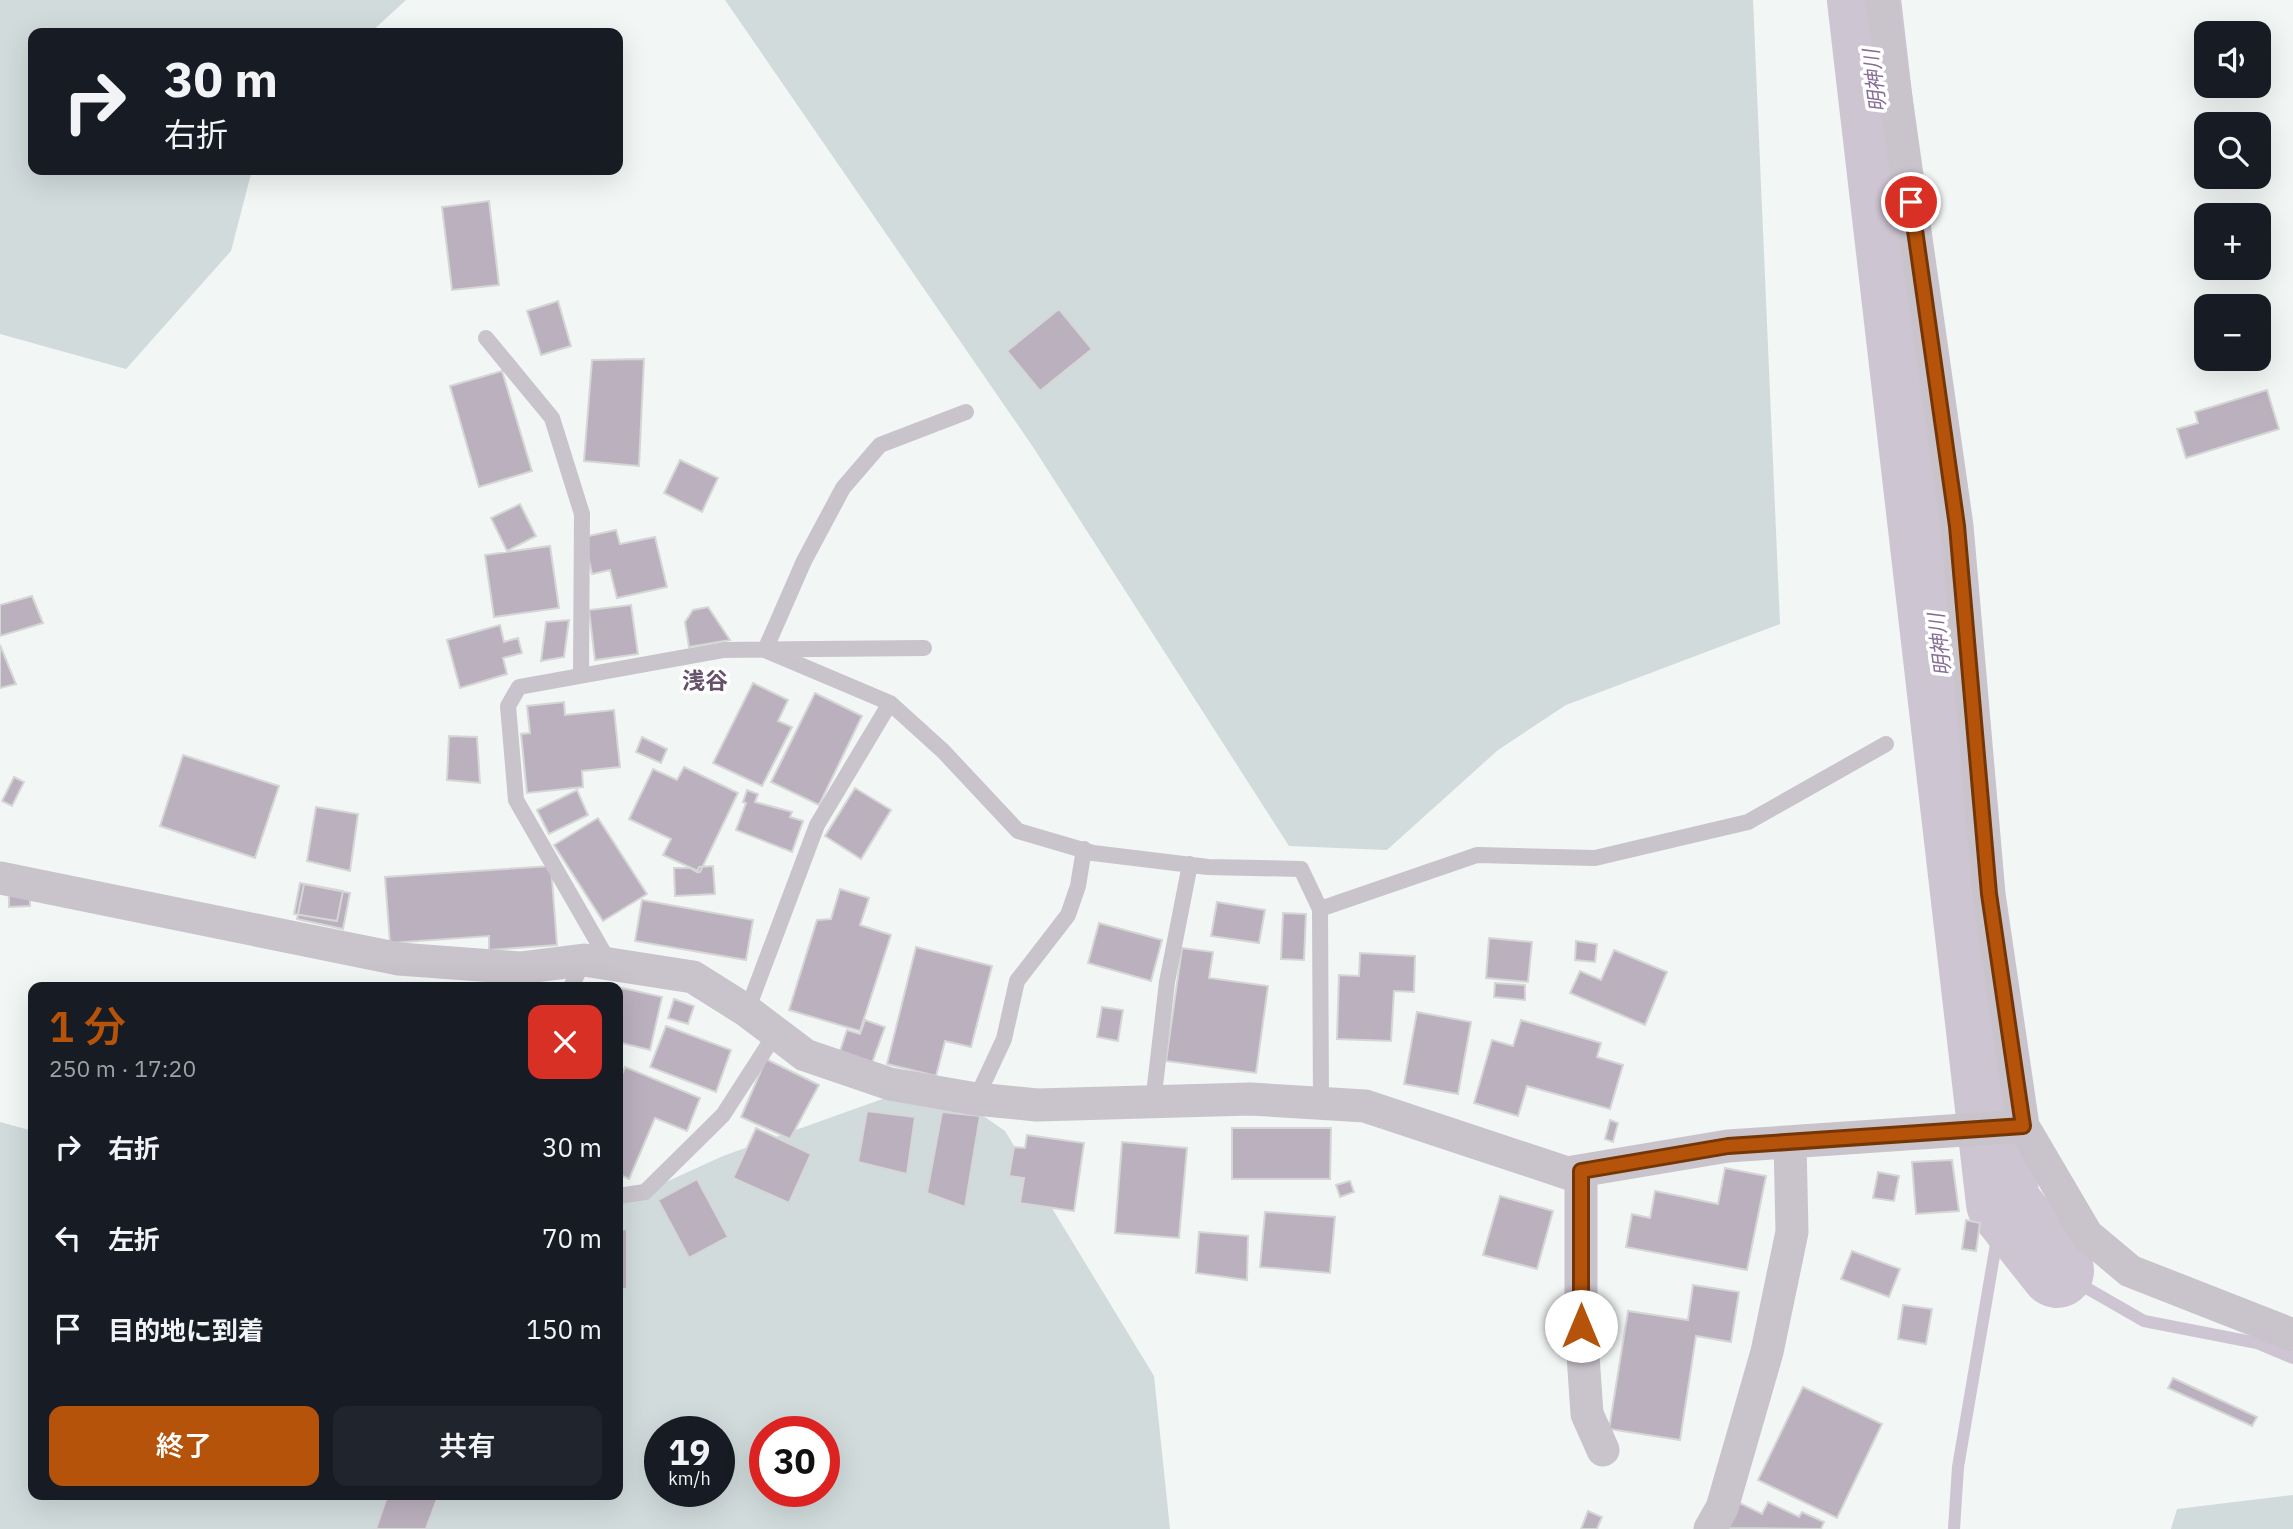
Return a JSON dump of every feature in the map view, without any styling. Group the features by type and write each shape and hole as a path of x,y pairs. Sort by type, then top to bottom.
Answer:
{"street":[{"path":"1882,0 1957,526 1989,894 2021,1127 2087,1235 2130,1271 2293,1335"},
{"path":"0,878 400,959 693,977 747,1011 805,1055 890,1084 976,1099 1037,1105 1250,1099 1365,1106 1567,1173 1728,1146 2021,1127"},
{"path":"1710,1529 1722,1508 1766,1352 1792,1232 1790,1142"},
{"path":"1581,1171 1581,1326 1587,1414 1603,1450"}],"lane":[{"path":"486,338 552,418 582,514 581,675"},
{"path":"765,650 804,561 843,488 880,445 966,412"},
{"path":"589,970 516,800 508,706 519,687 724,650 924,648"},
{"path":"765,650 890,703 943,751 1018,831 1084,849 1190,864 1301,869 1320,909 1321,1104"},
{"path":"747,1011 817,825 890,703"},
{"path":"1320,909 1477,855 1595,858 1748,822 1886,744"},
{"path":"976,1099 1004,1039 1017,981 1068,915 1078,886 1084,849"},
{"path":"1153,1103 1167,982 1190,864"},
{"path":"623,1195 645,1192 723,1115 776,1033"}],"shaded area":[{"path":"0,0 406,0 375,28 28,28 28,175 251,175 231,251 126,369 0,334"},
{"path":"725,0 1753,0 1780,624 1566,705 1498,750 1387,850 1289,846 1033,447"},
{"path":"933,1081 1005,1131 1154,1376 1170,1529 0,1529 0,1122 28,1130 28,1500 623,1500 623,1202 723,1156"},
{"path":"2293,1495 2293,1529 2171,1529 2177,1509"}],"building":[{"path":"489,201 499,285 452,290 442,207"},
{"path":"558,301 571,346 541,355 527,311"},
{"path":"1059,309 1092,349 1040,391 1007,351"},
{"path":"644,359 639,466 584,461 592,360"},
{"path":"502,371 532,471 479,487 450,386"},
{"path":"2267,390 2279,429 2186,458 2177,429 2198,423 2195,412"},
{"path":"680,460 718,478 702,512 664,493"},
{"path":"520,504 536,536 507,551 491,518"},
{"path":"616,530 620,544 655,537 667,587 617,598 610,570 592,574 584,537"},
{"path":"550,546 559,608 494,617 485,555"},
{"path":"32,596 43,623 0,636 0,605"},
{"path":"631,605 638,654 595,660 589,610"},
{"path":"708,607 730,640 689,647 685,622 693,610"},
{"path":"569,620 564,657 541,661 546,622"},
{"path":"500,625 504,642 518,638 522,653 503,658 507,674 460,688 447,640"},
{"path":"0,645 16,684 0,688"},
{"path":"753,683 788,700 778,721 792,727 762,786 713,763"},
{"path":"815,693 862,716 819,805 771,782"},
{"path":"564,702 565,715 614,710 620,767 582,771 583,787 527,793 521,734 530,733 527,706"},
{"path":"449,736 477,737 480,783 447,780"},
{"path":"642,737 667,749 661,763 636,752"},
{"path":"183,755 279,786 255,858 160,826"},
{"path":"684,767 738,793 700,872 663,855 671,839 629,819 653,769 677,780"},
{"path":"14,777 24,782 12,806 2,801"},
{"path":"855,788 891,810 861,859 825,836"},
{"path":"577,790 588,815 549,834 537,810"},
{"path":"747,790 758,794 755,802 792,812 790,817 803,821 792,852 736,830 746,803 743,802"},
{"path":"316,807 358,814 350,871 307,861"},
{"path":"598,818 647,894 603,921 554,845"},
{"path":"551,866 557,945 489,950 489,936 390,943 385,877"},
{"path":"713,866 715,894 675,896 674,868 690,868 697,872 699,867"},
{"path":"300,883 343,891 337,921 294,914"},
{"path":"304,884 350,893 343,929 297,919"},
{"path":"840,889 869,898 860,925 891,935 860,1031 789,1010 817,920 831,919"},
{"path":"30,895 30,906 9,907 9,896"},
{"path":"642,900 753,920 746,960 635,941"},
{"path":"1217,902 1265,910 1259,943 1211,936"},
{"path":"1283,913 1306,914 1304,960 1281,959"},
{"path":"1099,923 1162,940 1151,981 1088,963"},
{"path":"1489,938 1532,942 1528,982 1486,978"},
{"path":"1576,941 1597,944 1595,962 1575,960"},
{"path":"916,947 992,966 971,1047 945,1041 936,1076 887,1064"},
{"path":"1182,948 1213,952 1209,978 1268,986 1256,1073 1166,1061"},
{"path":"1614,950 1667,972 1645,1025 1570,993 1580,971 1601,980"},
{"path":"1360,953 1415,956 1414,992 1394,991 1391,1041 1337,1039 1339,975 1359,976"},
{"path":"1495,983 1525,985 1525,1000 1494,997"},
{"path":"623,988 662,997 650,1050 623,1043"},
{"path":"674,999 694,1006 688,1024 668,1018"},
{"path":"1102,1007 1123,1010 1118,1041 1097,1037"},
{"path":"1417,1012 1471,1022 1458,1094 1404,1084"},
{"path":"865,1020 885,1027 872,1063 840,1051 847,1030 860,1034"},
{"path":"1521,1020 1601,1043 1597,1057 1623,1065 1610,1109 1527,1086 1518,1116 1474,1103 1492,1040 1513,1046"},
{"path":"666,1026 731,1050 716,1092 650,1067"},
{"path":"766,1059 819,1085 790,1139 741,1117"},
{"path":"625,1067 700,1098 687,1131 655,1118 629,1179 623,1176"},
{"path":"867,1111 915,1117 907,1174 858,1162"},
{"path":"942,1112 980,1116 965,1207 927,1193"},
{"path":"1610,1120 1618,1123 1613,1142 1605,1139"},
{"path":"756,1128 811,1154 789,1203 733,1178"},
{"path":"1232,1128 1331,1128 1330,1179 1232,1179"},
{"path":"1027,1135 1084,1143 1074,1211 1020,1203 1024,1178 1009,1176 1014,1147 1025,1148"},
{"path":"1122,1142 1187,1148 1179,1238 1115,1233"},
{"path":"1952,1160 1959,1211 1916,1214 1912,1162"},
{"path":"1725,1168 1766,1176 1747,1270 1626,1247 1632,1214 1650,1218 1655,1191 1718,1204"},
{"path":"1878,1172 1899,1176 1894,1201 1873,1198"},
{"path":"697,1179 728,1237 689,1258 658,1200"},
{"path":"1350,1181 1354,1192 1340,1197 1336,1185"},
{"path":"1500,1196 1553,1211 1537,1269 1483,1255"},
{"path":"1265,1212 1335,1217 1330,1273 1260,1267"},
{"path":"1966,1220 1980,1223 1976,1251 1962,1249"},
{"path":"623,1229 627,1229 627,1289 623,1289"},
{"path":"1199,1232 1248,1236 1247,1280 1196,1273"},
{"path":"1852,1251 1900,1269 1889,1297 1841,1279"},
{"path":"1693,1285 1739,1292 1731,1342 1696,1336 1680,1440 1609,1429 1628,1311 1688,1320"},
{"path":"1903,1305 1932,1309 1926,1344 1898,1339"},
{"path":"2173,1378 2257,1417 2252,1426 2168,1388"},
{"path":"1803,1387 1882,1424 1837,1518 1758,1480"},
{"path":"386,1500 437,1500 426,1529 376,1529"},
{"path":"1768,1502 1799,1517 1802,1512 1824,1522 1821,1529 1728,1528 1740,1503 1762,1514"},
{"path":"1588,1511 1602,1517 1597,1529 1581,1529"}],"waterway":[{"name":"明神川","path":"1864,0 2003,1203 2057,1271"},
{"path":"1954,1529 1958,1467 2003,1203"},
{"path":"2057,1271 2144,1321 2257,1343 2293,1358"}],"district":[{"name":"浅谷","path":"705,680"}],"route":[{"path":"1581,1326 1581,1171 1728,1146 2023,1126 1989,894 1957,526 1911,202"}]}
